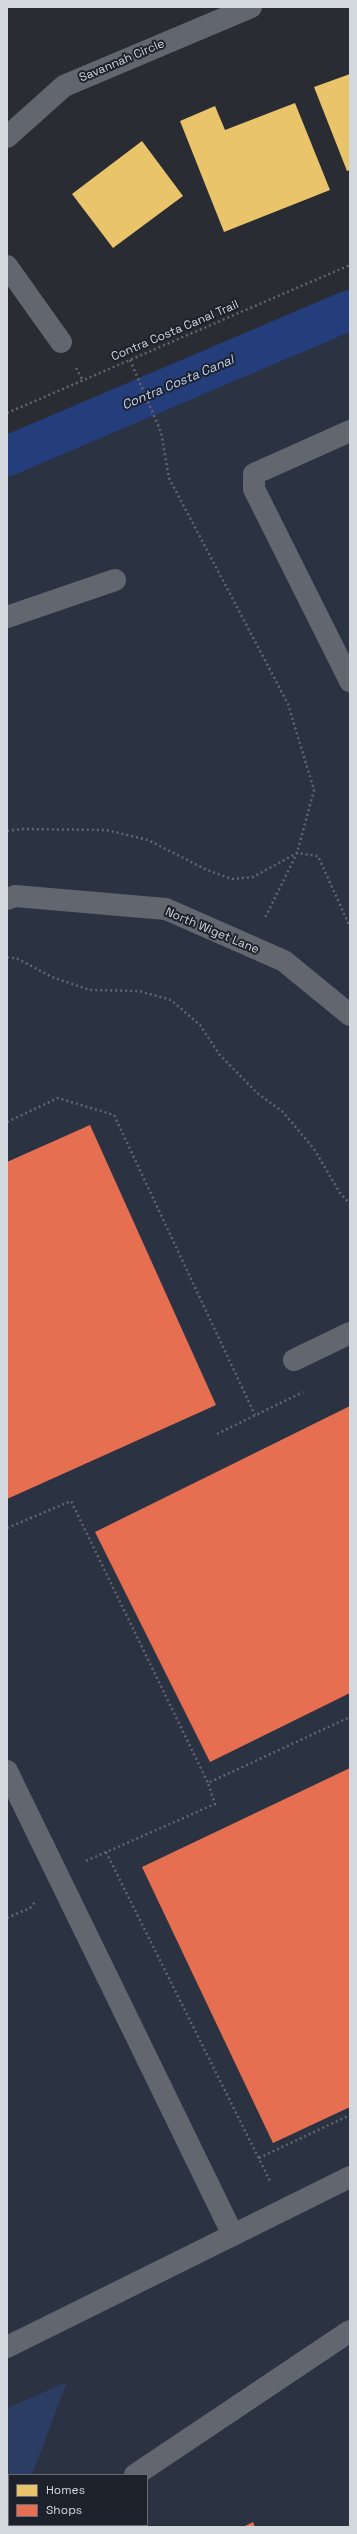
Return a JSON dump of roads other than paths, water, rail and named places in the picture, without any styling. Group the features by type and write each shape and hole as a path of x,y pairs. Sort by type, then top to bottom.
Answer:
{"street":[{"name":"Savannah Circle","path":"7,137 64,86 251,7"},
{"path":"7,266 61,342"},
{"path":"350,431 254,474 254,489 350,681"},
{"path":"7,617 115,580"},
{"name":"North Wiget Lane","path":"7,899 15,896 166,910 284,961 350,1015"},
{"path":"294,1360 350,1333"},
{"path":"7,1771 233,2235"},
{"path":"7,2347 350,2177"},
{"path":"136,2474 350,2331"}],"waterway":[{"name":"Contra Costa Canal","path":"7,456 350,310"}]}
